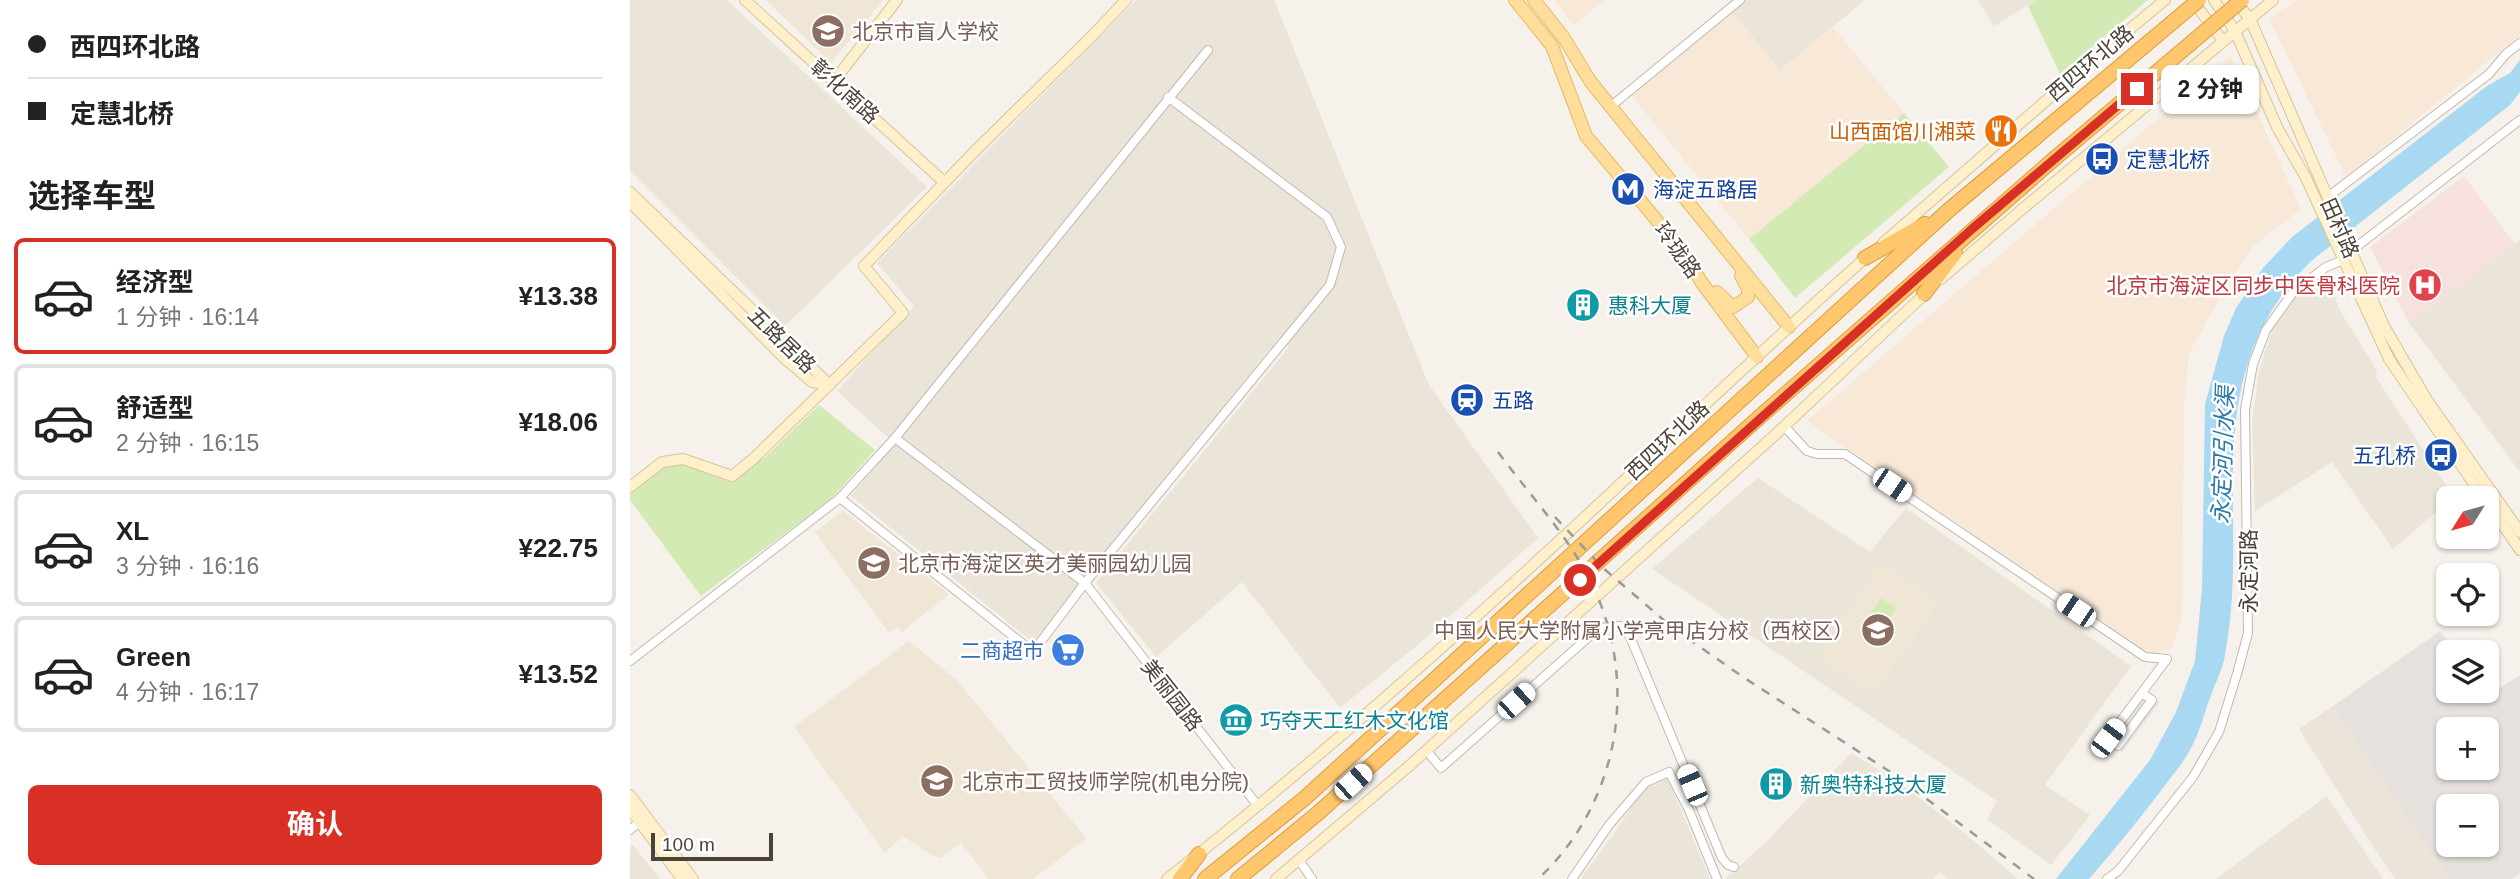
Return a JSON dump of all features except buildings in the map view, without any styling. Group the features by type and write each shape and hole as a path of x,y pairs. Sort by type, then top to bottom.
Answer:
{"highway":[{"name":"西四环北路","path":"1205,879 1313,790 1950,209 2199,0"},
{"path":"1238,879 1317,814 1972,229 2242,0"},
{"path":"1866,258 1950,209"},
{"path":"1924,294 1972,229"},
{"path":"1180,879 1199,854"}],"main road":[{"name":"玲珑路","path":"1515,0 1552,47 1586,136 1681,249 1702,283 1758,357"},
{"name":"玲珑路","path":"1534,0 1564,38 1590,81 1610,107 1789,327"},
{"path":"1681,249 1733,307 1748,297 1748,289 1730,255"}],"street":[{"name":"彰化南路","path":"745,0 944,182"},
{"path":"834,81 897,0"},
{"path":"630,488 663,462 683,459 732,476 754,459 903,313 864,266 1126,0"},
{"path":"1610,107 1740,0"},
{"name":"西四环北路","path":"1167,879 1258,806 1541,558 1866,258 2165,0"},
{"path":"2192,0 2223,41"},
{"name":"田村路","path":"2214,0 2235,31 2277,127 2306,178 2328,202"},
{"name":"田村路","path":"2235,0 2250,19 2328,202 2389,359 2475,486"},
{"path":"1276,879 1426,750 1784,426 1924,294 2273,0"},
{"path":"2328,202 2489,74 2520,43"},
{"path":"630,661 840,498 895,438 1208,50"},
{"path":"840,498 1033,652 1085,583 1330,285 1341,247 1327,216 1168,97"},
{"name":"永定河路","path":"2107,879 2126,861 2193,777 2219,732 2248,633 2245,409 2253,364 2266,330 2294,291 2520,120"},
{"name":"五路居路","path":"631,196 830,384"},
{"name":"田村路","path":"2346,252 2409,370 2520,532"},
{"path":"1784,426 1807,451 1817,454 1846,454 2145,657 2167,659 2108,738 2118,746 2152,700 2142,693"},
{"name":"美丽园路","path":"895,438 1085,583 1258,806"},
{"name":"田村路","path":"2499,521 2520,550"},
{"path":"1426,750 1441,768 1592,634 1601,628 1620,626 1627,631 1631,639 1722,858 1734,867"},
{"path":"1572,879 1609,825 1646,782 1669,772 1689,810 1717,879"},
{"path":"630,795 642,819 682,879"},
{"path":"630,809 642,819 693,879"},
{"path":"630,830 642,819"},
{"path":"1299,860 1312,879"},
{"path":"2121,879 2120,874 2126,861"}],"shaded area":[{"path":"630,0 727,0 927,187 785,326 630,171"},
{"name":"北京市盲人学校","path":"766,0 883,0 831,63"},
{"path":"1136,0 1274,0 1429,385 1538,538 1421,642 1340,708 1242,582 1156,657 1096,583 1289,347 1279,338 1034,643 851,496 895,444 837,391 914,306 877,263"},
{"path":"1554,0 1604,0 1574,25"},
{"path":"1745,0 1865,0 1780,70 1731,11"},
{"path":"1978,0 2036,0 1994,26"},
{"path":"2297,0 2520,0 2520,35 2346,177 2269,18"},
{"path":"1731,11 1780,70 1833,27 1904,113 1749,239 1630,94"},
{"path":"2231,56 2301,209 2253,246 2189,354 2184,409 2182,619 2171,649 2150,654 1807,421"},
{"name":"北京市海淀区同步中医骨科医院","path":"2464,176 2515,244 2409,323 2370,247"},
{"path":"2520,240 2520,472 2409,323"},
{"path":"2328,273 2339,309 2377,371 2376,377 2447,486 2436,486 2436,512 2393,549 2332,462 2255,511 2252,422 2259,371 2272,331 2299,292 2314,277"},
{"path":"1758,478 1870,552 1906,508 2131,666 2045,785 2090,815 2051,865 1987,819 1997,801 1652,569"},
{"name":"北京市海淀区英才美丽园幼儿园","path":"843,511 949,594 902,632 898,627 889,633 815,532"},
{"name":"中国人民大学附属小学亮甲店分校（西校区）","path":"1876,567 1887,568 1899,574 1940,601 1873,695 1819,659"},
{"path":"2440,631 2447,640 2436,640 2436,703 2499,703 2499,689 2520,675 2520,873 2511,879 2449,879 2333,706"},
{"name":"北京市工贸技师学院(机电分院)","path":"909,641 957,680 1086,838 1033,879 989,879 961,843 940,858 903,836 885,853 794,727"},
{"path":"2140,687 2160,702 2122,752 2102,737"},
{"path":"2333,706 2449,879 2395,879 2370,842 2299,729"},
{"path":"1851,753 1897,781 1961,830 2018,879 1948,879 1940,872 1933,879 1725,879 1766,842"},
{"path":"1667,777 1710,879 1580,879 1639,796 1648,786"},
{"path":"2327,796 2383,879 2216,879"},
{"path":"633,845 660,879 630,879 630,847"}],"green space":[{"path":"2036,0 2148,0 2060,74 2028,6"},
{"path":"1904,113 1949,167 1795,298 1749,239"},
{"path":"819,405 875,450 831,499 701,596 630,500 630,494 663,466 682,464 730,482 765,457"},
{"path":"1881,598 1896,608 1875,639 1860,630"}],"water":[{"name":"永定河引水渠","path":"2520,60 2520,92 2510,105 2310,262 2274,307 2251,354 2239,401 2234,449 2232,602 2224,660 2199,730 2179,767 2089,879 2056,879 2150,760 2176,712 2195,661 2202,589 2205,404 2224,336 2236,308 2263,268 2292,237 2487,86 2510,73"}],"railway":[{"path":"1498,452 1583,567 1602,606 1613,648 1617,689 1615,731 1606,772 1590,811 1567,847 1538,879"},
{"path":"1555,517 1603,568 1673,628 1743,677 1892,773 2034,879"}],"place":[{"name":"北京市盲人学校","path":"828,31"},
{"name":"山西面馆川湘菜","path":"2001,131"},
{"name":"定慧北桥","path":"2102,159"},
{"name":"海淀五路居","path":"1628,189"},
{"name":"北京市海淀区同步中医骨科医院","path":"2425,285"},
{"name":"惠科大厦","path":"1583,305"},
{"name":"五路","path":"1467,400"},
{"name":"五孔桥","path":"2441,455"},
{"name":"北京市海淀区英才美丽园幼儿园","path":"874,563"},
{"name":"中国人民大学附属小学亮甲店分校（西校区）","path":"1878,630"},
{"name":"二商超市","path":"1068,650"},
{"name":"巧夺天工红木文化馆","path":"1236,720"},
{"name":"北京市工贸技师学院(机电分院)","path":"937,781"},
{"name":"新奥特科技大厦","path":"1776,784"}],"route":[{"path":"1580,580 1972,229 2137,89"}]}
